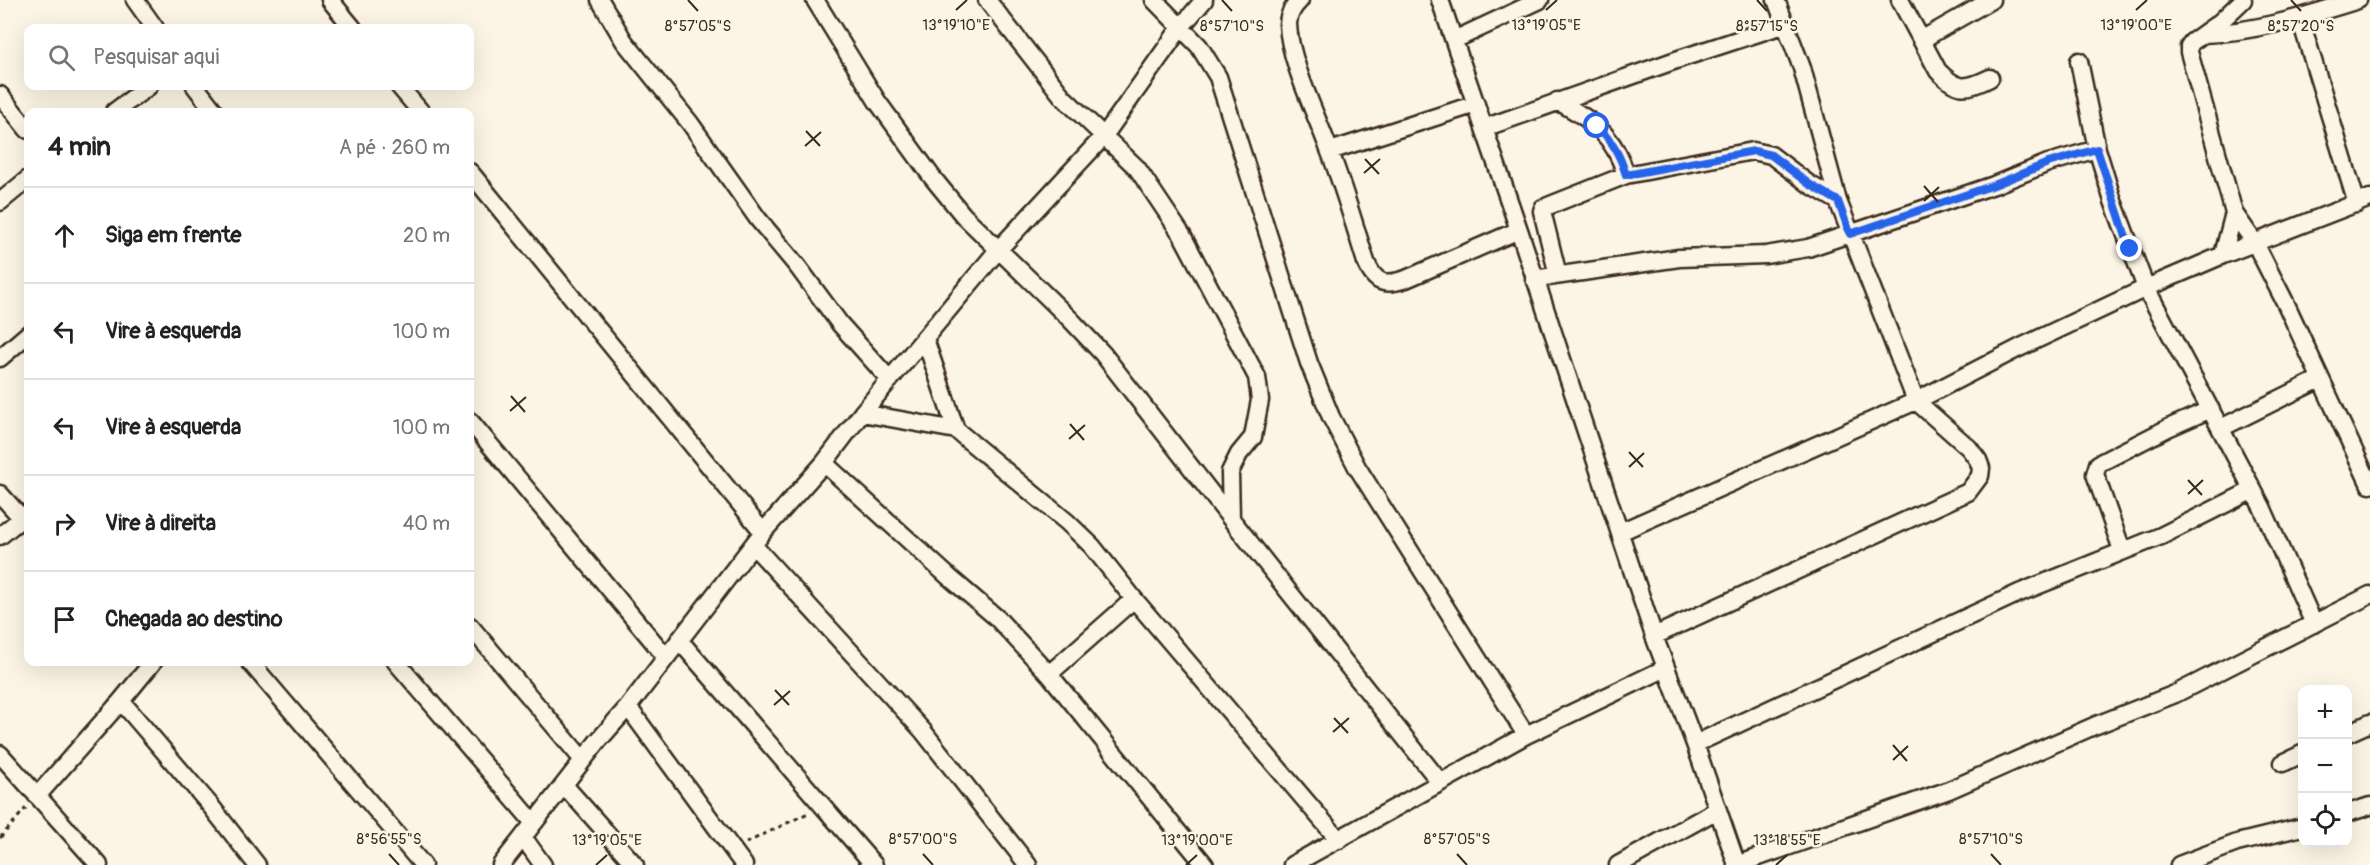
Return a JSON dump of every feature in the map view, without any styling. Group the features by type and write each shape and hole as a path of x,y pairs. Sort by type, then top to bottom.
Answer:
{"street":[{"path":"135,0 151,24"},
{"path":"330,0 350,24"},
{"path":"600,0 635,57 690,123 758,219 798,267 840,324 890,380"},
{"path":"815,0 877,101 932,177 963,215 1103,354 1440,782"},
{"path":"987,0 1063,97 1137,168 1177,227 1257,377 1260,400 1253,437 1239,454 1230,472 1231,519"},
{"path":"1154,0 1199,46 1218,77 1309,363 1331,417 1357,467 1526,735"},
{"path":"501,865 583,760 628,707 758,539 824,462 862,413 998,250 1104,136 1181,27 1204,0"},
{"path":"1300,0 1290,13 1288,20 1290,39 1366,262 1369,270 1379,281 1391,284 1406,279 1519,230"},
{"path":"1440,0 1654,636 1695,744 1736,865 1949,790 2094,726 2175,694 2370,595"},
{"path":"1454,40 1540,0"},
{"path":"1654,636 1968,492 1980,476 1981,468 1978,460 1969,448 1916,401 1838,201 1802,68 1776,0"},
{"path":"1900,0 1938,71 1953,84 1961,87 1970,87 1990,78"},
{"path":"1922,40 1991,0"},
{"path":"2243,0 2220,22 2192,42 2189,52 2234,213 2255,243 2286,304 2370,485"},
{"path":"2203,34 2229,32 2300,18 2320,6 2358,0"},
{"path":"1620,532 1916,401 2019,348 2146,288 2223,255 2364,201 2300,18"},
{"path":"1484,128 1786,24"},
{"path":"2079,61 2097,149 2113,201 2146,288 2253,489 2314,624"},
{"path":"119,108 144,90"},
{"path":"198,90 212,108"},
{"path":"402,90 418,108"},
{"path":"0,95 24,125"},
{"path":"1557,101 1580,113 1611,140 1620,156 1626,175"},
{"path":"1330,151 1476,104"},
{"path":"1534,279 1679,258 1766,255 1808,248 1994,185 2048,163 2097,149"},
{"path":"1558,275 1543,208 1626,175 1754,151 1771,155 1809,184 1838,201"},
{"path":"474,177 758,539 923,731 1028,865"},
{"path":"0,202 24,182"},
{"path":"2223,255 2234,213"},
{"path":"0,358 24,337"},
{"path":"925,339 957,430"},
{"path":"2221,428 2320,379"},
{"path":"2122,550 2095,468 2098,464 2130,447 2211,409"},
{"path":"862,413 957,430 1067,522 1092,546 1134,599 1339,840"},
{"path":"474,426 666,657"},
{"path":"824,462 949,578 997,618 1049,674 1205,865"},
{"path":"1695,744 2019,593 2161,536 2253,489"},
{"path":"0,494 24,516"},
{"path":"0,536 24,519"},
{"path":"1049,674 1134,599"},
{"path":"474,631 583,760"},
{"path":"679,640 874,865"},
{"path":"37,796 121,701 147,666"},
{"path":"253,666 423,865"},
{"path":"399,666 534,823"},
{"path":"1296,864 1526,735 1666,668"},
{"path":"121,701 210,805 256,865"},
{"path":"628,707 744,865"},
{"path":"2352,731 2370,723"},
{"path":"0,754 99,865"},
{"path":"2283,763 2298,756"},
{"path":"564,785 636,865"},
{"path":"2352,812 2370,806"},
{"path":"1618,865 1718,810"},
{"path":"2179,865 2237,843 2298,828"},
{"path":"523,837 543,865"}],"path":[{"path":"0,838 37,796"},
{"path":"733,850 823,806"}],"route":[{"path":"1597,126 1611,140 1620,156 1626,175 1754,151 1771,155 1809,184 1838,201 1850,234 1994,185 2048,163 2097,149 2130,249"}]}
